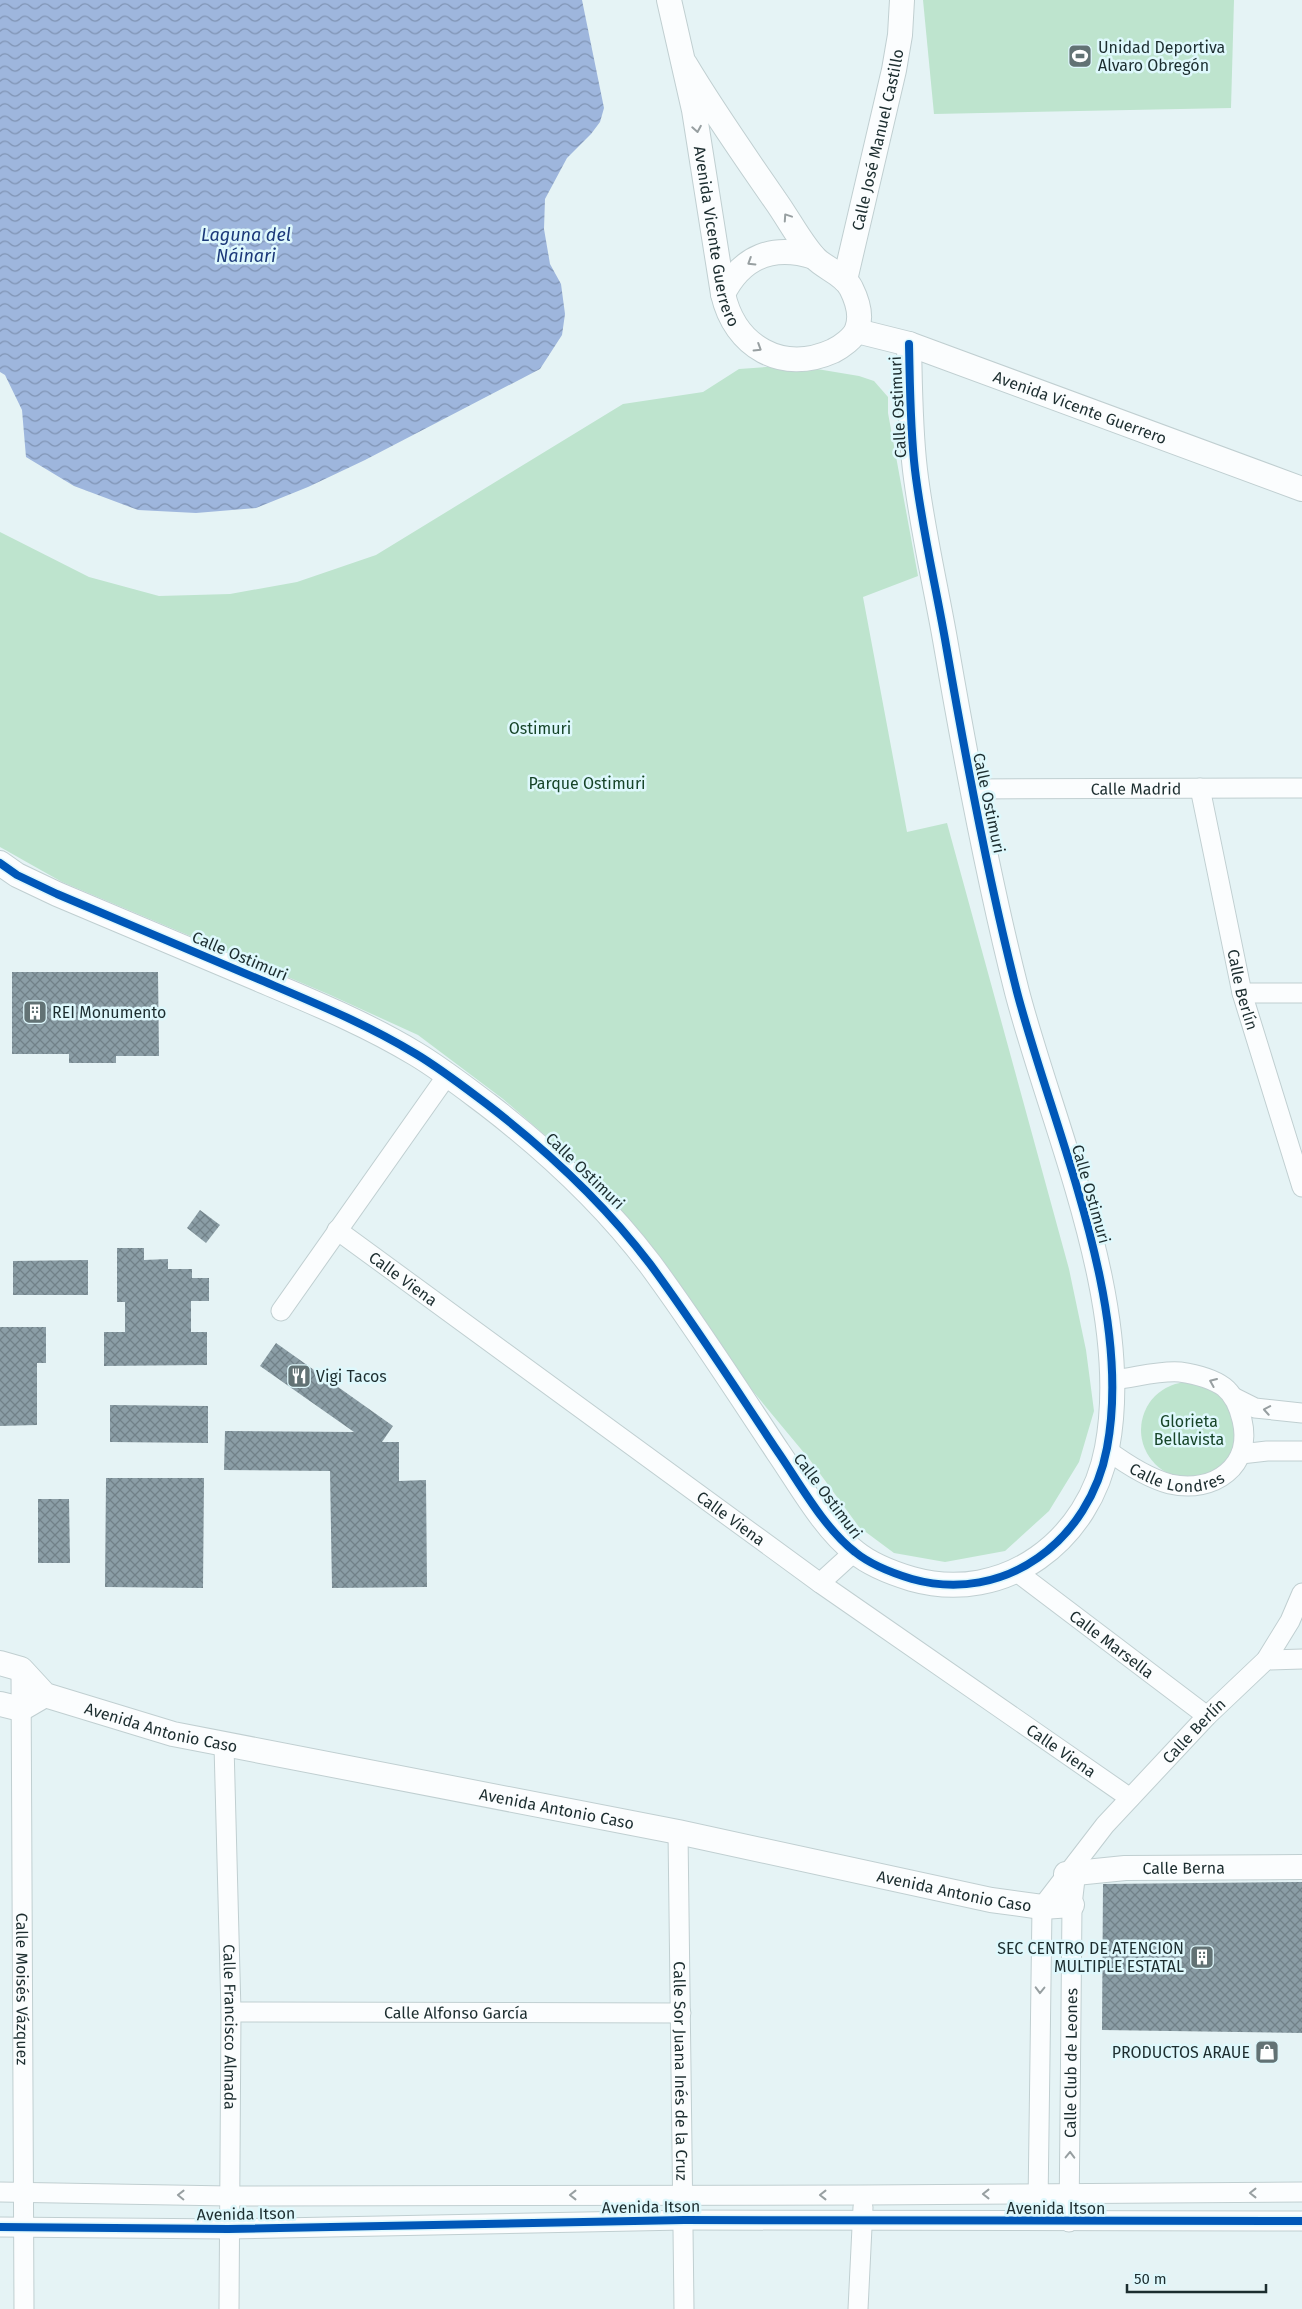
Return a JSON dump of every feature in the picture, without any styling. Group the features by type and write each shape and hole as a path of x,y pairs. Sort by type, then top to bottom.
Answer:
{"street":[{"name":"Avenida Vicente Guerrero","path":"669,0 685,64 705,175 714,244 724,294 733,322 742,334 759,349 779,358 809,359 823,356 837,349 857,330 909,344 1302,490"},
{"name":"Calle José Manuel Castillo","path":"846,280 894,70 900,35 902,0"},
{"name":"Avenida Vicente Guerrero","path":"685,64 713,111 814,257 846,280"},
{"path":"724,294 738,271 761,256 788,251 814,257"},
{"path":"846,280 858,308 857,330"},
{"name":"Calle Ostimuri","path":"0,864 17,875 57,894 335,1012 411,1051 448,1074 526,1134 558,1162 620,1226 696,1329 818,1511 854,1552 878,1567 935,1584 961,1586 989,1581 1017,1572 1056,1541 1085,1508 1098,1479 1107,1450 1112,1380 1107,1319 1095,1262 1018,993 971,789 916,478 910,401 909,344"},
{"name":"Calle Berlín","path":"1200,788 1242,993 1302,1188"},
{"name":"Calle Madrid","path":"971,789 1302,788"},
{"path":"1242,993 1302,993"},
{"path":"281,1311 448,1074"},
{"name":"Calle Viena","path":"337,1230 820,1583 1130,1798"},
{"path":"1112,1380 1179,1372 1200,1377 1223,1386 1235,1398 1255,1408 1302,1413"},
{"name":"Calle Londres","path":"1107,1450 1139,1471 1168,1483 1193,1486 1217,1479 1235,1466 1241,1454 1244,1434 1235,1398"},
{"name":"Calle Londres","path":"1241,1454 1267,1451 1302,1451"},
{"path":"820,1583 854,1552"},
{"name":"Calle Marsella","path":"1017,1572 1207,1716"},
{"name":"Calle Berlín","path":"1042,1906 1073,1870 1105,1825 1207,1716 1266,1660 1290,1621 1302,1593"},
{"path":"1266,1660 1302,1659"},
{"name":"Avenida Antonio Caso","path":"10,1666 45,1694 173,1734 678,1832 991,1900 1042,1906 1072,1905"},
{"name":"Calle Moisés Vázquez","path":"10,1666 23,2192 24,2309"},
{"path":"10,1706 45,1694"},
{"name":"Calle Francisco Almada","path":"224,1745 231,2012 228,2229 229,2309"},
{"name":"Calle Sor Juana Inés de la Cruz","path":"678,1832 684,2309"},
{"name":"Calle Berna","path":"1073,1870 1302,1867"},
{"name":"Calle Berlín","path":"1072,1905 1073,1870"},
{"name":"Calle Club de Leones","path":"1069,2222 1072,1905"},
{"name":"Calle Club de Leones","path":"1038,2222 1042,1906"},
{"name":"Calle Alfonso García","path":"231,2012 681,2014"},
{"name":"Avenida Itson","path":"0,2192 229,2196 1302,2192"},
{"path":"858,2309 863,2195"},
{"name":"Avenida Itson","path":"0,2227 228,2229 684,2220 862,2219 1038,2222 1302,2220"}],"green space":[{"name":"Unidad Deportiva Alvaro Obregón","path":"923,0 1234,0 1231,108 934,114"},
{"name":"Parque Ostimuri","path":"793,365 859,376 874,381 888,397 888,413 918,576 863,597 907,832 947,823 1069,1269 1086,1350 1094,1411 1079,1462 1049,1511 1005,1551 945,1562 894,1553 859,1527 810,1460 727,1360 648,1243 582,1167 503,1099 418,1035 328,994 62,882 0,847 0,532 89,577 159,596 230,594 297,582 376,555 623,404 703,392 739,369"},
{"name":"Glorieta Bellavista","path":"1189,1382 1207,1386 1223,1396 1233,1412 1237,1430 1233,1448 1223,1464 1207,1474 1189,1478 1171,1474 1155,1464 1145,1448 1141,1430 1145,1412 1155,1396 1171,1386"}],"water":[{"name":"Laguna del Náinari","path":"0,0 582,0 604,108 600,122 567,158 545,199 544,229 550,264 561,284 565,314 562,335 540,369 365,460 308,487 256,508 196,513 138,510 74,486 26,457 22,410 5,375 0,372"}],"building":[{"name":"REI Monumento","path":"12,972 158,972 159,1056 116,1056 116,1063 69,1063 69,1054 12,1054"},
{"path":"200,1210 220,1225 206,1243 187,1228"},
{"path":"117,1248 144,1248 144,1260 168,1259 168,1269 192,1269 192,1278 209,1278 209,1301 191,1301 191,1332 207,1332 207,1365 104,1366 104,1332 125,1332 125,1302 117,1302"},
{"path":"88,1260 88,1295 13,1295 13,1261"},
{"path":"0,1327 46,1327 46,1363 37,1363 37,1425 0,1426"},
{"path":"276,1343 393,1426 382,1442 399,1442 399,1481 426,1480 427,1587 332,1588 330,1471 224,1470 225,1431 354,1432 260,1366"},
{"path":"110,1405 208,1406 208,1443 110,1442"},
{"path":"106,1478 204,1478 203,1588 105,1587"},
{"path":"38,1499 69,1499 70,1563 38,1563"},
{"name":"SEC CENTRO DE ATENCION MULTIPLE ESTATAL","path":"1302,1882 1302,2033 1102,2030 1103,1884"}],"cycle path":[{"path":"0,863 17,875 57,894 317,1004 377,1032 434,1066 511,1123 574,1179 632,1241 699,1334 813,1505 833,1531 861,1557 904,1577 946,1585 979,1582 1010,1573 1038,1558 1062,1537 1082,1511 1098,1481 1107,1448 1112,1393 1109,1336 1100,1277 1086,1218 1017,992 996,906 978,819 918,492 910,407 909,344"},
{"path":"0,2227 228,2229 684,2220 1302,2221"}],"place":[{"name":"Unidad Deportiva Alvaro Obregón","path":"1080,56"},
{"name":"REI Monumento","path":"35,1012"},
{"name":"Vigi Tacos","path":"299,1376"},
{"name":"SEC CENTRO DE ATENCION MULTIPLE ESTATAL","path":"1202,1957"},
{"name":"PRODUCTOS ARAUE","path":"1267,2052"}],"park label":[{"name":"Ostimuri","path":"540,728"}]}
